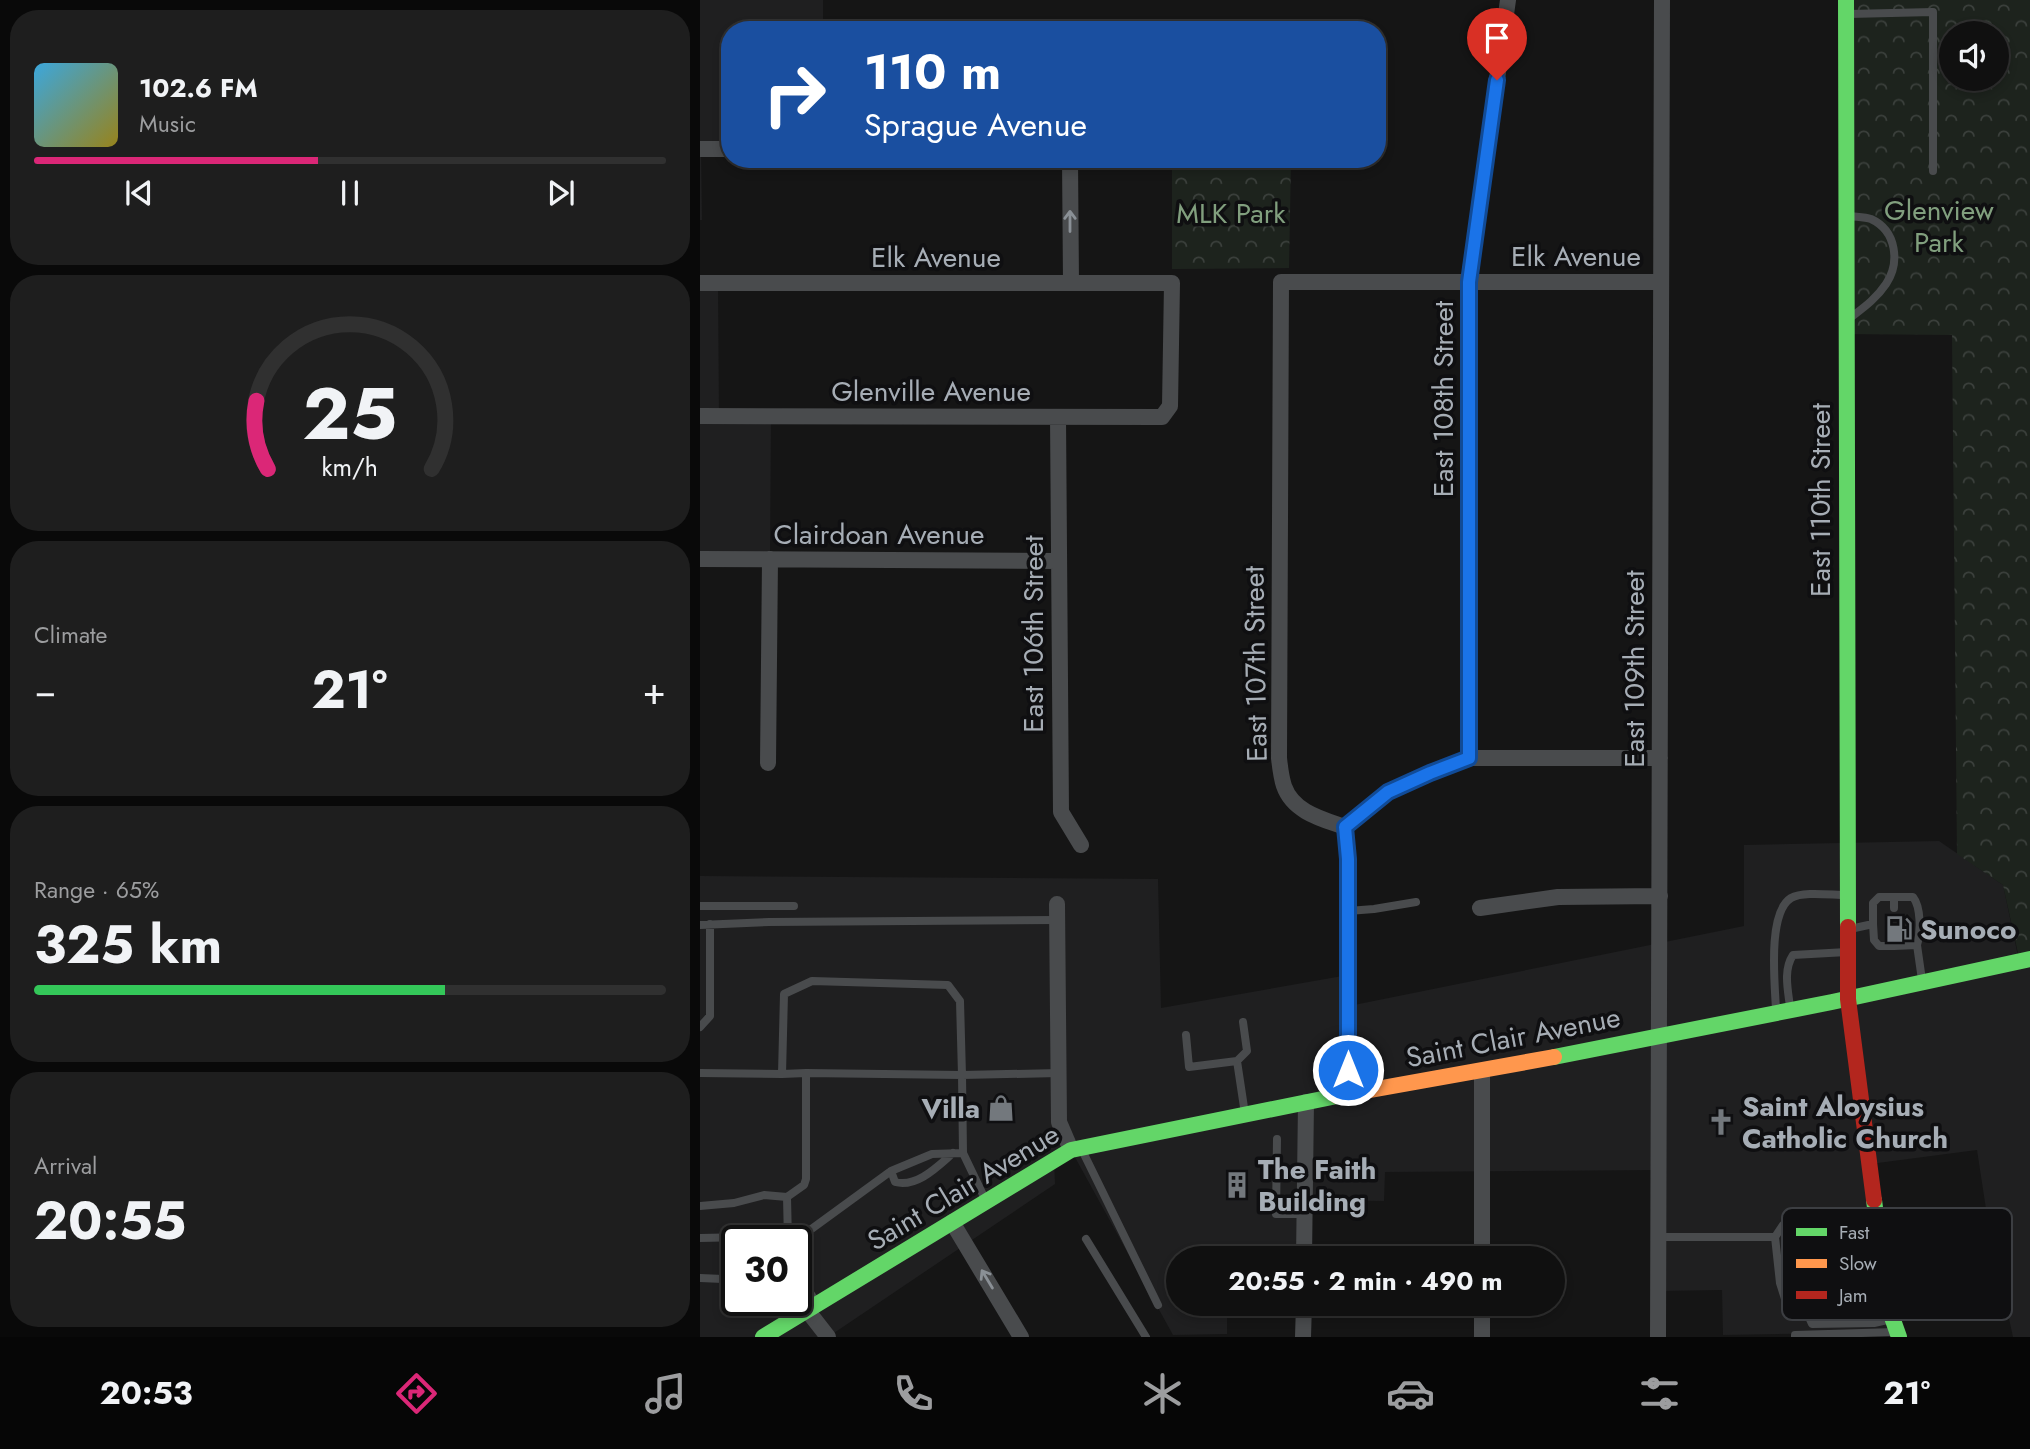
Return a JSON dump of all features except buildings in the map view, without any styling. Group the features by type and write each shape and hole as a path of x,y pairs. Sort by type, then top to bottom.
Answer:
{"main road":[{"name":"East 110th Street","path":"1846,7 1848,999 1875,1208"},
{"name":"Saint Clair Avenue","path":"812,1307 1076,1148 1783,1012 2030,959"},
{"name":"Saint Clair Avenue","path":"763,1337 797,1316"}],"street":[{"name":"East 108th Street","path":"1469,758 1469,282 1508,0"},
{"name":"East 109th Street","path":"1658,1337 1661,0"},
{"path":"700,149 721,149"},
{"path":"1070,168 1071,283"},
{"name":"Elk Avenue","path":"1281,282 1660,282"},
{"name":"East 107th Street","path":"1281,282 1279,758 1284,788 1298,807 1316,817 1345,827"},
{"name":"Elk Avenue","path":"700,283 1172,283 1170,406 1162,417"},
{"name":"Glenville Avenue","path":"700,416 1162,417"},
{"name":"East 106th Street","path":"1058,417 1061,812 1081,845"},
{"name":"Clairdoan Avenue","path":"700,559 1059,561"},
{"path":"768,763 770,559"},
{"path":"1348,1094 1348,859 1345,827 1388,792 1469,758 1660,758"},
{"path":"1480,908 1558,897 1660,896"},
{"path":"1057,912 1059,1122 1076,1148"},
{"path":"1482,1071 1482,1246"},
{"path":"1304,1246 1306,1102"},
{"path":"952,1222 1021,1337"},
{"path":"812,1307 828,1337"},
{"path":"1303,1337 1304,1316"},
{"path":"1482,1316 1482,1337"}],"lane":[{"path":"1846,7 1933,12 1933,171"},
{"path":"1846,215 1870,219 1883,228 1892,241 1895,255 1894,270 1886,284 1874,300 1846,321"},
{"path":"1783,1012 1775,937 1781,912 1789,899 1801,895 1847,895"},
{"path":"1917,945 1894,942 1879,946 1874,940 1873,903 1879,897 1913,897 1918,902 1917,945 1922,983"},
{"path":"1894,897 1894,908"},
{"path":"1348,911 1416,902"},
{"path":"700,906 794,906"},
{"path":"700,1027 710,1016 705,924 1057,912"},
{"path":"1847,929 1873,925"},
{"path":"1783,1012 1788,962 1793,954 1847,952"},
{"path":"782,1074 783,994 812,981 948,985 960,1001 962,1074 958,1153 986,1201"},
{"path":"1186,1035 1189,1067 1237,1061 1247,1051 1243,1023"},
{"path":"1237,1061 1245,1114"},
{"path":"700,1073 1059,1073"},
{"path":"700,1206 734,1203 764,1195 787,1197 804,1185 806,1073"},
{"path":"1277,1139 1276,1214 1304,1214"},
{"path":"1076,1148 1157,1305"},
{"path":"812,1229 891,1171 932,1154 958,1153"},
{"path":"891,1171 895,1182 904,1184 914,1181 958,1153"},
{"path":"787,1197 787,1225"},
{"path":"1782,1226 1774,1237 1782,1289"},
{"path":"1659,1237 1774,1237"},
{"path":"700,1238 721,1238"},
{"path":"1086,1239 1146,1337"},
{"path":"700,1278 721,1279"},
{"path":"1810,1320 1812,1324 1874,1324 1896,1329"},
{"path":"1795,1337 1868,1334 1896,1329"}],"shaded area":[{"path":"700,0 823,0 823,21 721,21 721,149 701,149 700,220"},
{"path":"700,283 718,283 719,416 771,416 770,559 700,559"},
{"path":"1939,841 2003,885 2019,961 2030,959 2030,1337 2013,1337 2009,1320 2012,1320 2012,1208 1986,1208 1977,1150 1870,1164 1877,1208 1782,1208 1782,1320 1895,1320 1897,1332 1723,1335 1722,1290 1659,1291 1659,1170 1385,1172 1384,1201 1305,1200 1304,1246 1166,1246 1166,1316 1227,1316 1227,1334 1173,1335 1071,1150 1054,1160 1055,1184 828,1337 700,1337 700,876 1158,879 1161,1008 1348,975 1349,1006 1744,926 1744,845"}],"green space":[{"name":"Glenview Park","path":"1846,0 2030,0 2030,959 2020,962 2003,885 1957,854 1952,335 1846,334"},
{"name":"MLK Park","path":"1172,168 1291,168 1289,268 1172,269"}],"traffic: fast":[{"path":"1846,0 1848,927"},
{"path":"1554,1057 1832,1002 2030,959"},
{"path":"763,1337 1071,1150 1337,1096"},
{"path":"1874,1200 1875,1208"},
{"path":"1893,1320 1899,1337"}],"traffic: slow":[{"path":"1337,1096 1554,1057"}],"traffic: jam":[{"path":"1848,927 1848,999 1874,1200"}],"place":[{"name":"Sunoco","path":"1899,929"},
{"name":"Villa","path":"1001,1108"},
{"name":"Saint Aloysius Catholic Church","path":"1721,1122"},
{"name":"The Faith Building","path":"1237,1185"}],"route":[{"path":"1348,1070 1348,859 1345,827 1388,792 1469,758 1469,282 1497,80"}]}
